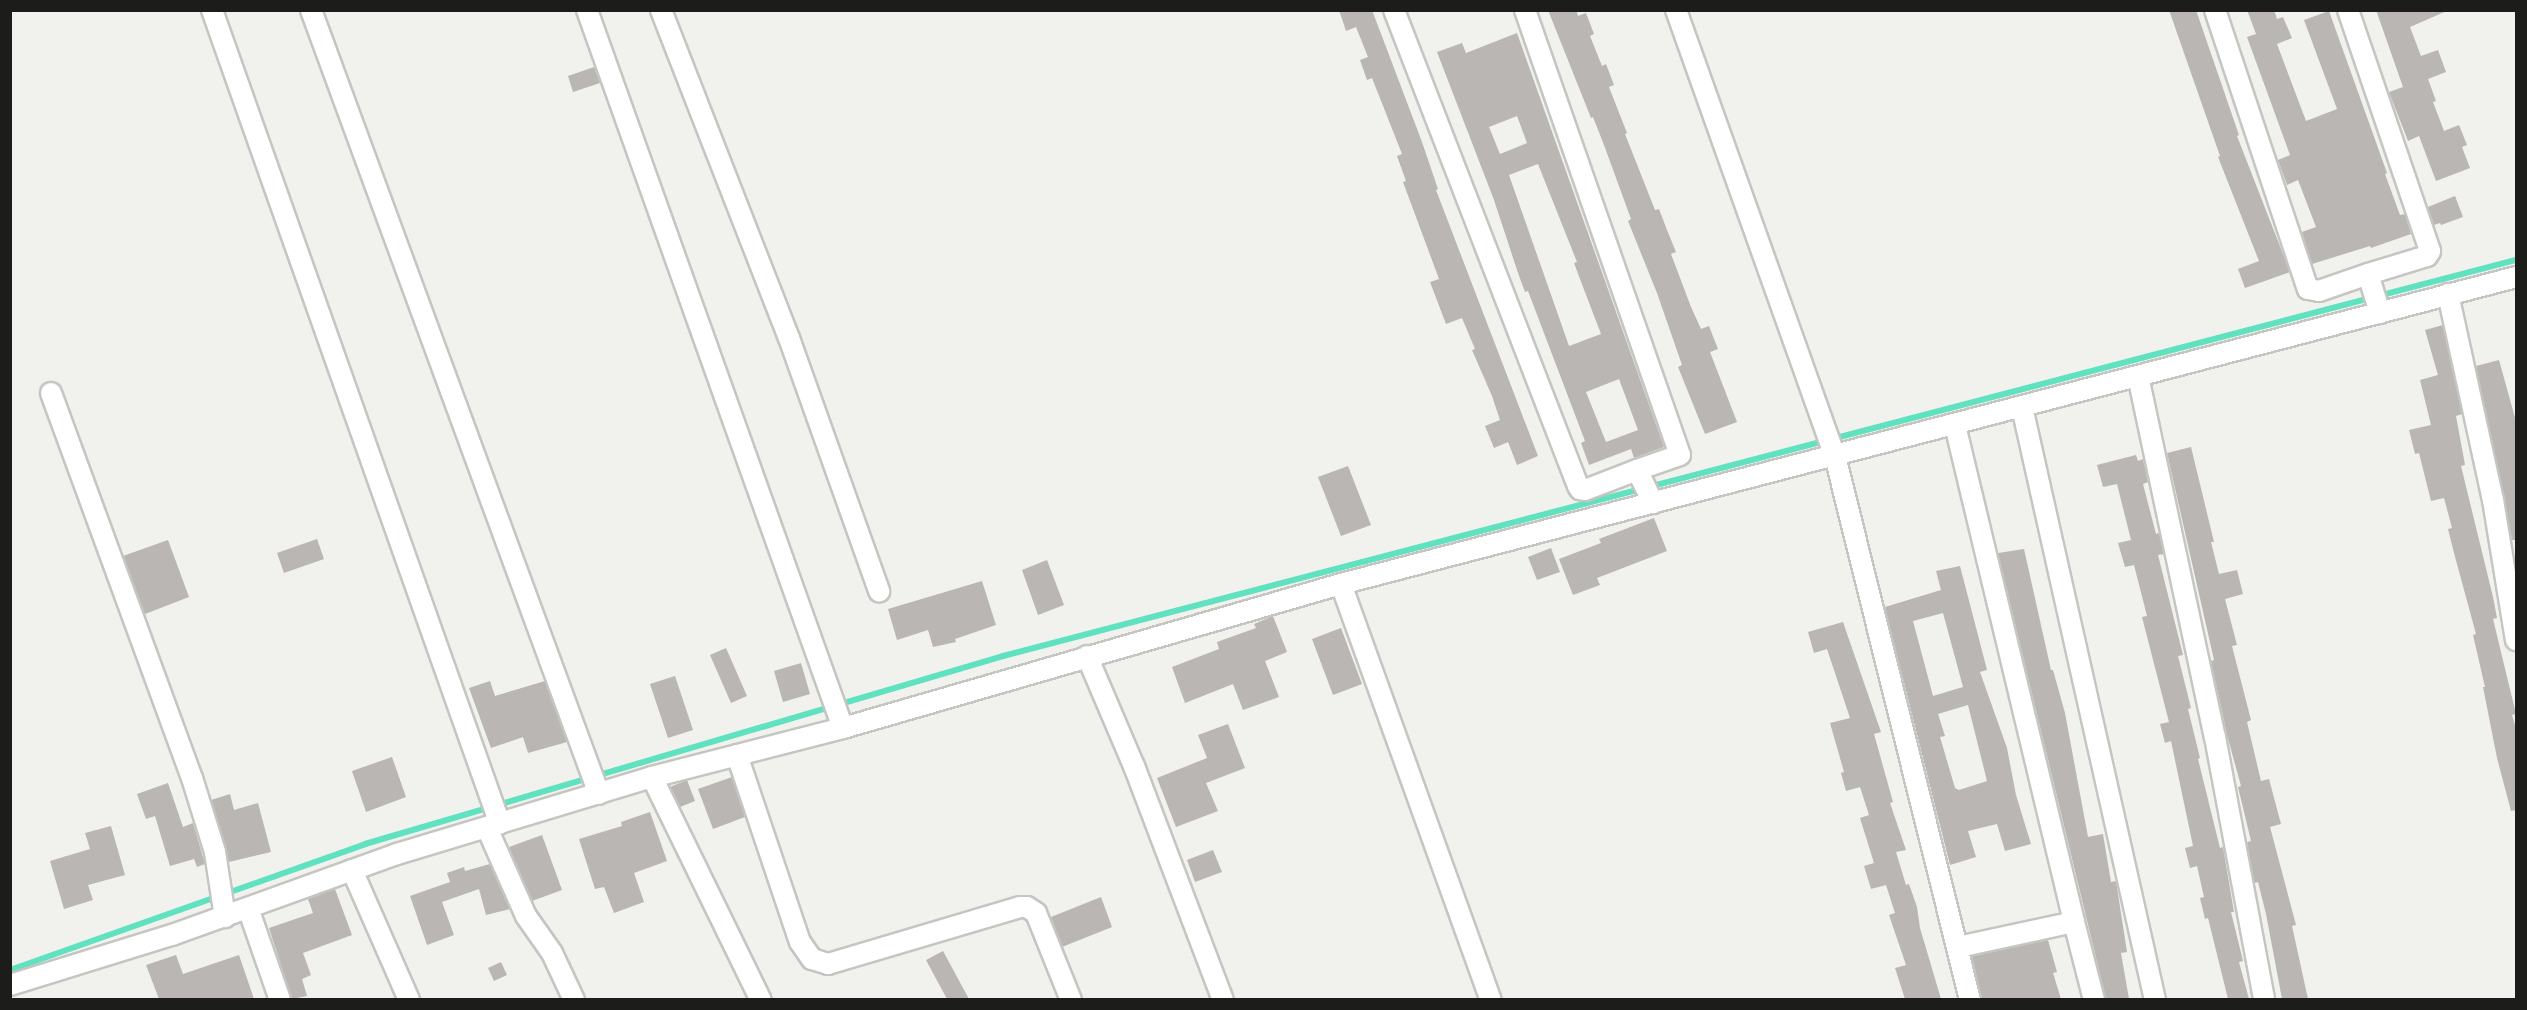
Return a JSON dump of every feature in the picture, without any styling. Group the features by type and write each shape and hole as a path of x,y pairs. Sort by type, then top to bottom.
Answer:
{"street":[{"path":"212,10 492,800 495,824 526,916 552,953 574,999"},
{"path":"311,10 599,794"},
{"path":"587,10 735,432 841,724"},
{"path":"661,10 789,338 879,591"},
{"path":"1394,10 1580,489 1645,487 1835,456 2138,376 2379,309 2517,277"},
{"path":"10,986 248,908 397,854 495,824 652,777 1341,584 1645,487 1680,455 1525,10"},
{"path":"1676,10 1835,456 1970,999"},
{"path":"2215,10 2308,289 2319,291 2369,278 2427,256 2430,251 2348,10"},
{"path":"2369,278 2379,309"},
{"path":"2448,294 2493,500 2517,640"},
{"path":"2138,376 2215,737 2264,999"},
{"path":"51,393 192,778 215,852 225,914"},
{"path":"2022,406 2154,999"},
{"path":"1955,425 2094,999"},
{"path":"1341,584 1491,999"},
{"path":"1087,656 1134,766 1223,999"},
{"path":"737,755 800,942 812,959 828,964 1020,906 1028,907 1036,913 1071,999"},
{"path":"652,777 761,999"},
{"path":"352,870 409,999"},
{"path":"248,908 280,999"},
{"path":"1958,947 2074,922"}],"building":[{"path":"1339,10 1372,10 1422,142 1438,189 1436,190 1538,456 1517,465 1508,442 1494,448 1485,426 1500,420 1492,396 1472,350 1475,349 1462,318 1446,324 1430,282 1439,279 1403,182 1406,181 1397,156 1402,154 1372,78 1367,80 1360,60 1368,57 1356,27 1346,31"},
{"path":"1548,10 1576,10 1578,16 1586,13 1594,34 1590,36 1602,66 1606,64 1614,85 1609,87 1627,133 1625,134 1655,210 1659,209 1676,252 1671,254 1691,307 1701,329 1709,326 1718,349 1710,352 1737,422 1705,434 1678,367 1682,365 1657,293 1628,221 1631,219 1604,145"},
{"path":"2169,10 2196,10 2239,135 2237,136 2290,272 2245,288 2238,269 2259,261 2218,157 2220,156"},
{"path":"2247,10 2274,10 2277,19 2283,17 2292,38 2277,44 2306,121 2337,109 2304,20 2329,11 2400,215 2405,214 2411,234 2312,264 2302,232 2316,227 2298,180 2287,185 2278,160 2290,155 2247,37 2256,34"},
{"path":"2376,10 2449,10 2410,27 2421,56 2438,50 2446,72 2428,79 2436,101 2433,102 2444,131 2459,125 2467,145 2462,147 2470,168 2436,181 2419,136 2408,141 2389,92 2403,87"},
{"path":"1517,33 1664,447 1634,458 1631,449 1589,465 1581,443 1585,441 1528,291 1525,292 1494,200 1437,52 1462,43 1466,53","holes":["1517,116 1527,143 1500,154 1489,127","1538,164 1577,262 1574,263 1601,334 1569,346 1509,175","1619,379 1638,430 1606,442 1586,392"]},
{"path":"594,67 600,83 573,92 568,76"},
{"path":"2455,196 2463,217 2441,225 2440,223 2434,225 2428,207"},
{"path":"2443,325 2462,414 2456,416 2465,465 2461,466 2493,597 2497,618 2493,619 2516,714 2512,715 2517,732 2517,810 2511,811 2497,758 2483,687 2485,687 2473,635 2476,634 2448,529 2452,528 2444,498 2431,501 2419,453 2415,454 2409,430 2431,425 2420,380 2438,375 2425,330"},
{"path":"2499,360 2517,425 2517,540 2512,540 2476,366"},
{"path":"2191,447 2214,542 2211,542 2219,574 2237,570 2243,594 2225,599 2237,645 2232,646 2251,720 2247,722 2261,781 2269,779 2281,824 2270,827 2296,925 2292,926 2308,999 2282,999 2266,914 2258,882 2254,883 2247,842 2251,841 2238,787 2241,786 2227,735 2211,661 2214,660 2167,453"},
{"path":"2136,455 2138,461 2143,459 2148,482 2143,484 2156,534 2159,533 2164,554 2158,555 2183,655 2178,656 2191,708 2188,709 2200,758 2198,759 2220,848 2223,847 2234,912 2231,912 2243,961 2239,962 2249,999 2228,999 2208,918 2205,919 2200,898 2204,897 2197,866 2190,868 2185,848 2193,846 2171,741 2165,743 2160,724 2169,722 2142,617 2147,616 2134,565 2125,567 2118,543 2131,540 2117,484 2103,487 2097,465"},
{"path":"1348,466 1371,525 1341,536 1318,477"},
{"path":"1654,518 1667,551 1597,578 1600,585 1573,595 1559,559 1601,543 1599,539"},
{"path":"317,539 324,559 284,573 277,553"},
{"path":"168,540 189,597 145,614 123,556"},
{"path":"1551,548 1560,572 1537,580 1528,557"},
{"path":"2024,549 2051,670 2053,670 2065,713 2088,837 2103,834 2111,882 2116,881 2127,952 2121,953 2129,999 2106,999 1998,553"},
{"path":"1047,560 1064,605 1038,615 1022,570"},
{"path":"1960,566 1987,670 1980,672 2007,748 2016,795 2031,844 2005,851 1997,824 1968,831 1976,857 1950,865 1885,607 1941,590 1936,571","holes":["1943,613 1963,687 1933,696 1913,621","1968,705 1987,781 1959,790 1955,788 1940,737 1945,736 1938,714"]},
{"path":"982,581 996,625 955,639 956,642 933,647 928,630 897,640 888,609"},
{"path":"1273,616 1287,652 1265,661 1279,697 1243,710 1233,684 1185,703 1172,667 1219,649 1217,642 1256,628 1254,624"},
{"path":"1843,622 1881,732 1874,734 1893,802 1890,803 1906,850 1896,852 1906,885 1909,884 1917,907 1920,928 1941,999 1905,999 1895,968 1906,965 1889,915 1895,913 1886,885 1871,889 1864,866 1874,863 1860,818 1869,815 1860,787 1846,791 1841,773 1844,772 1830,723 1850,718 1827,649 1814,653 1808,632"},
{"path":"1341,628 1362,684 1333,695 1312,639"},
{"path":"726,648 747,696 731,703 710,655"},
{"path":"801,663 810,694 783,702 774,671"},
{"path":"675,676 693,730 668,738 650,684"},
{"path":"490,681 495,696 545,681 567,742 528,753 523,737 491,748 469,688"},
{"path":"1228,724 1245,768 1206,783 1218,811 1176,827 1157,778 1207,758 1198,735"},
{"path":"392,757 406,797 366,812 352,771"},
{"path":"732,777 745,817 713,829 698,789"},
{"path":"687,780 695,801 680,807 670,787"},
{"path":"168,783 183,827 193,823 205,864 197,867 194,859 170,866 155,816 146,819 137,794"},
{"path":"230,794 234,810 258,803 271,852 229,862 211,800"},
{"path":"650,812 667,861 634,873 644,902 614,913 604,887 595,889 579,839 622,826 621,822"},
{"path":"111,826 125,875 88,885 93,900 64,909 50,861 90,849 85,833"},
{"path":"542,835 562,890 532,901 509,847"},
{"path":"1213,850 1222,872 1195,882 1187,860"},
{"path":"490,864 510,909 486,915 479,889 442,902 454,935 427,945 410,896 450,882 447,873 464,867 465,871"},
{"path":"335,889 352,935 303,953 311,975 302,979 307,996 292,999 269,928 313,913 308,899"},
{"path":"1101,897 1112,927 1062,947 1051,917"},
{"path":"2048,940 2057,972 2053,973 2061,999 1982,999 1972,956"},
{"path":"943,951 969,999 947,999 926,960"},
{"path":"176,955 183,974 239,955 254,999 159,999 146,965"},
{"path":"501,962 507,975 494,981 488,968"}],"waterway":[{"path":"10,970 365,844 1003,656 2516,260"}]}
